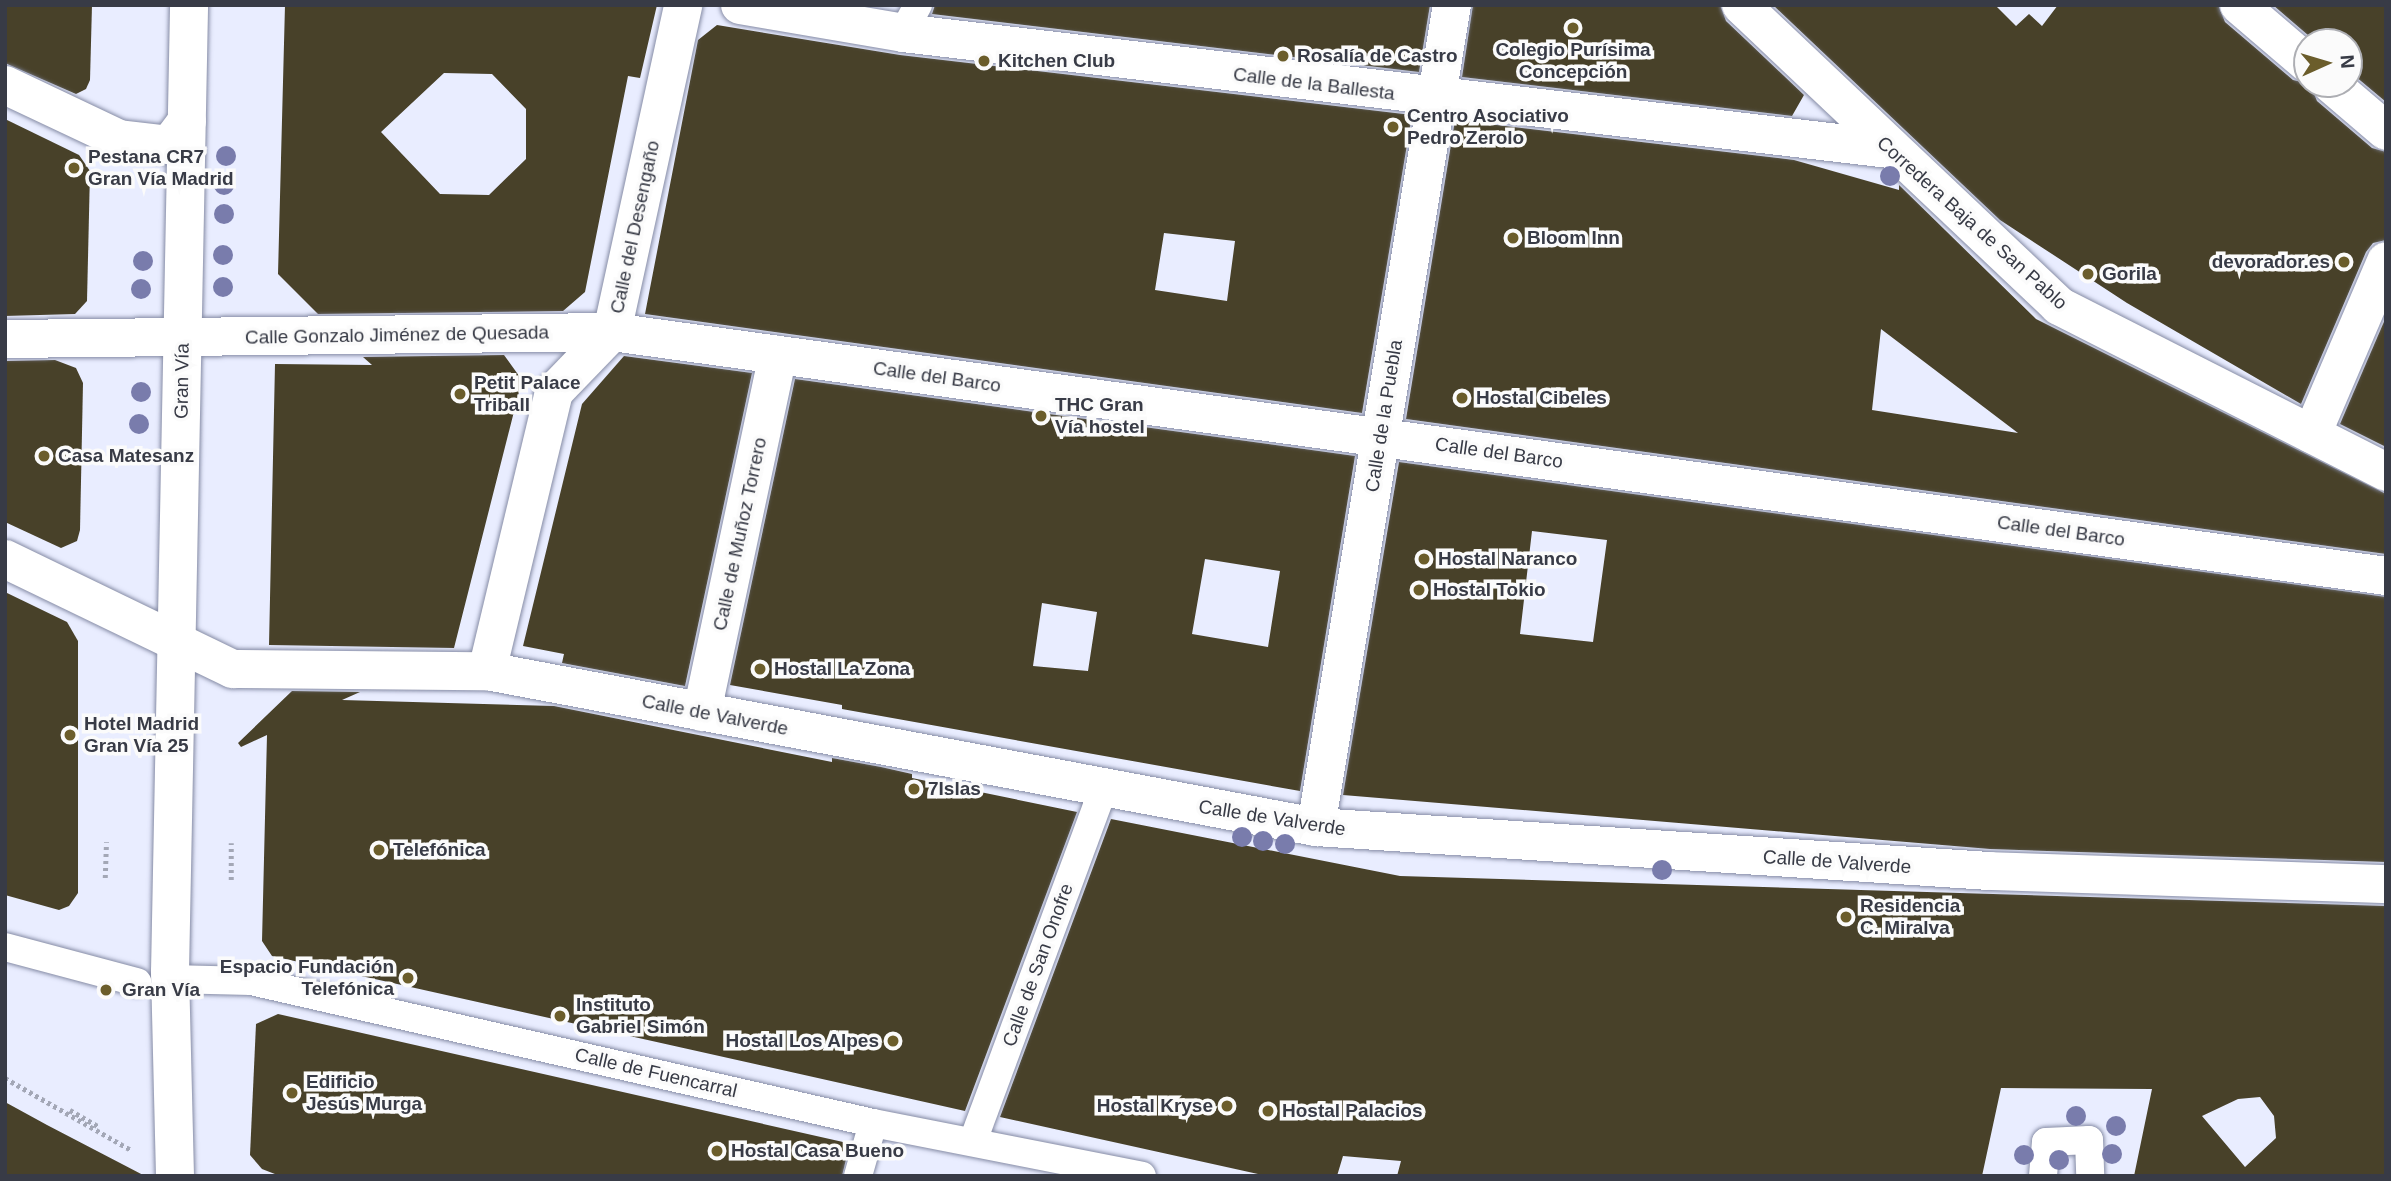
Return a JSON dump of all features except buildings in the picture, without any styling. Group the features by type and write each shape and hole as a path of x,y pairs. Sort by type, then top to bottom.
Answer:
{"street":[{"name":"Gran Vía","path":"175,1176 153,980 177,641 189,5"},
{"name":"Calle del Desengaño","path":"487,671 554,392 612,332 683,5"},
{"name":"Calle de la Ballesta","path":"740,5 911,19 1436,99 1889,149"},
{"name":"Calle de la Puebla","path":"1316,827 1452,5"},
{"name":"Corredera Baja de San Pablo","path":"1741,5 1889,149 2059,306 2386,472"},
{"path":"2239,5 2293,52"},
{"path":"5,85 120,139 169,145 187,121"},
{"path":"2347,98 2386,131"},
{"path":"2312,434 2386,261"},
{"name":"Calle Gonzalo Jiménez de Quesada","path":"5,339 612,332"},
{"name":"Calle del Barco","path":"612,332 2386,576"},
{"name":"Calle de Muñoz Torrero","path":"702,712 778,355"},
{"name":"Calle de Valverde","path":"5,559 233,669 487,671 1316,827 1975,870 2386,884"},
{"name":"Calle de San Onofre","path":"973,1141 1103,789"},
{"name":"Calle de Fuencarral","path":"5,947 153,980 251,981 873,1123 1142,1176"},
{"path":"858,1176 873,1123"},
{"path":"2043,1176 2046,1142 2089,1140 2090,1176"}],"path":[{"path":"105,878 106,842"},
{"path":"231,844 231,880"},
{"path":"5,1078 131,1150"},
{"path":"71,1110 98,1126"}],"place":[{"name":"Colegio Purísima Concepción","path":"1573,28"},
{"name":"Rosalía de Castro","path":"1283,56"},
{"name":"Kitchen Club","path":"984,61"},
{"name":"Centro Asociativo Pedro Zerolo","path":"1393,127"},
{"name":"Pestana CR7 Gran Vía Madrid","path":"74,168"},
{"name":"Bloom Inn","path":"1513,238"},
{"name":"devorador.es","path":"2344,262"},
{"name":"Gorila","path":"2088,274"},
{"name":"Petit Palace Triball","path":"460,394"},
{"name":"Hostal Cibeles","path":"1462,398"},
{"name":"THC Gran Vía hostel","path":"1041,416"},
{"name":"Casa Matesanz","path":"44,456"},
{"name":"Hostal Naranco","path":"1424,559"},
{"name":"Hostal Tokio","path":"1419,590"},
{"name":"Hostal La Zona","path":"760,669"},
{"name":"Hotel Madrid Gran Vía 25","path":"70,735"},
{"name":"7Islas","path":"914,789"},
{"name":"Telefónica","path":"379,850"},
{"name":"Residencia C. Miralva","path":"1846,917"},
{"name":"Espacio Fundación Telefónica","path":"408,978"},
{"name":"Gran Vía","path":"106,990"},
{"name":"Instituto Gabriel Simón","path":"560,1016"},
{"name":"Hostal Los Alpes","path":"893,1041"},
{"name":"Edificio Jesús Murga","path":"292,1093"},
{"name":"Hostal Kryse","path":"1227,1106"},
{"name":"Hostal Palacios","path":"1268,1111"},
{"name":"Hostal Casa Bueno","path":"717,1151"}]}
